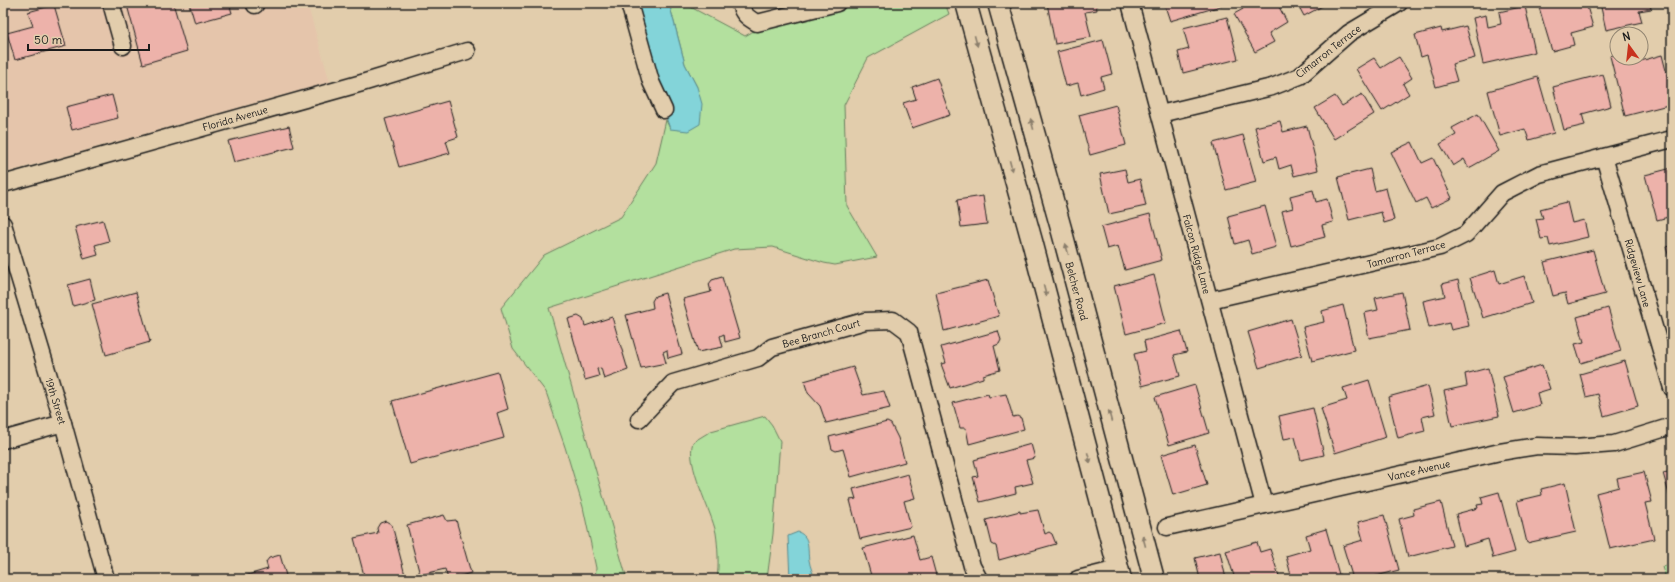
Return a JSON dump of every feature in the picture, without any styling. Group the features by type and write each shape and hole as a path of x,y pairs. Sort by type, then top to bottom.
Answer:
{"main road":[{"path":"966,3 1036,256 1120,574"},
{"name":"Belcher Road","path":"998,3 1062,232 1154,579"}],"street":[{"path":"111,3 123,46"},
{"path":"628,3 651,82 664,110"},
{"path":"740,3 741,10 747,18 758,23 837,3"},
{"name":"Falcon Ridge Lane","path":"1130,3 1264,505"},
{"name":"Cimarron Terrace","path":"1160,114 1272,87 1300,76 1349,33 1399,3"},
{"name":"Florida Avenue","path":"3,184 362,83 467,51"},
{"name":"Tamarron Terrace","path":"1210,300 1440,247 1466,234 1502,193 1539,174 1672,139"},
{"name":"Ridgeview Lane","path":"1604,157 1672,388"},
{"name":"19th Street","path":"3,224 63,423 106,579"},
{"name":"Bee Branch Court","path":"639,419 673,383 758,358 772,347 865,320 893,320 909,332 972,566 979,579"},
{"path":"3,440 63,423"},
{"name":"Vance Avenue","path":"1167,527 1500,452 1537,446 1575,447 1614,444 1672,426"},
{"path":"1078,579 1120,574"}],"shaded area":[{"path":"3,3 307,3 330,82 4,173"}],"green space":[{"path":"669,3 683,3 745,36 803,3 945,3 949,14 868,58 844,105 847,206 877,257 835,265 773,247 734,249 549,308 627,579 595,579 596,568 583,507 565,447 546,392 513,349 501,308 544,255 621,217 656,163 666,120 670,129 697,87 685,64"},
{"path":"765,416 772,425 780,441 773,534 767,579 717,579 718,556 716,533 695,475 691,452 693,442 711,431"},
{"path":"1672,564 1672,579 1666,579 1662,567"}],"water":[{"path":"628,3 669,3 685,64 697,87 702,104 700,124 688,131 670,129"},
{"path":"798,532 807,540 809,563 815,579 790,579 788,536"}],"building":[{"path":"135,3 173,3 187,51 143,64 127,5"},
{"path":"189,3 229,3 232,13 195,23"},
{"path":"1047,3 1096,3 1097,10 1085,12 1091,37 1055,44"},
{"path":"1164,3 1220,3 1221,6 1170,21"},
{"path":"1240,3 1277,3 1287,22 1269,33 1274,42 1255,52 1234,14 1243,9"},
{"path":"1297,3 1328,3 1304,16"},
{"path":"1586,3 1593,27 1571,33 1574,45 1552,51 1538,4"},
{"path":"1600,3 1650,3 1651,9 1639,11 1642,22 1624,26 1609,26 1609,29 1606,30"},
{"path":"54,5 66,46 15,60 7,33 33,26 28,12"},
{"path":"1525,6 1535,52 1483,64 1473,18 1486,15 1488,27 1501,24 1499,12"},
{"path":"1227,17 1238,59 1183,73 1178,52 1189,49 1183,28"},
{"path":"1466,26 1475,58 1452,64 1457,81 1436,87 1427,55 1421,57 1415,35 1441,28 1442,32"},
{"path":"1103,40 1112,74 1101,77 1104,88 1081,95 1078,83 1066,86 1057,52"},
{"path":"1662,55 1672,94 1672,104 1625,116 1612,66 1649,66 1649,59"},
{"path":"1399,57 1412,78 1403,84 1409,94 1382,111 1356,69 1374,58 1381,68"},
{"path":"1603,74 1611,106 1582,114 1585,125 1564,130 1553,87"},
{"path":"1538,77 1554,133 1529,140 1525,129 1500,136 1488,91"},
{"path":"937,78 950,115 912,128 903,103 916,99 912,87"},
{"path":"1362,94 1374,114 1334,139 1315,108 1335,96 1342,106"},
{"path":"112,95 118,118 72,130 66,107"},
{"path":"448,101 458,137 446,141 450,153 399,167 385,119"},
{"path":"1116,105 1126,145 1090,155 1079,115"},
{"path":"1478,114 1499,151 1469,168 1464,159 1453,166 1440,144 1456,135 1452,128"},
{"path":"1280,121 1283,132 1307,126 1318,170 1294,176 1291,165 1279,169 1276,157 1264,161 1255,127"},
{"path":"289,126 294,147 234,162 228,141"},
{"path":"1243,135 1256,182 1226,190 1213,143"},
{"path":"1412,142 1422,163 1433,158 1452,198 1431,208 1426,198 1416,203 1391,152"},
{"path":"1672,168 1672,216 1657,220 1645,175"},
{"path":"1125,169 1128,182 1140,179 1146,206 1109,214 1100,174"},
{"path":"1370,169 1375,191 1386,188 1394,220 1384,223 1381,212 1349,220 1338,177"},
{"path":"1313,190 1316,202 1327,199 1333,222 1322,225 1325,237 1291,246 1282,211 1293,208 1290,196"},
{"path":"983,196 987,224 961,227 957,200"},
{"path":"1567,202 1572,223 1584,220 1588,237 1550,246 1548,238 1541,239 1536,219 1543,218 1540,209"},
{"path":"1265,206 1276,247 1252,254 1248,240 1235,244 1228,216"},
{"path":"1150,214 1162,260 1125,270 1118,246 1107,249 1101,227"},
{"path":"103,220 109,241 95,245 98,255 84,259 75,227"},
{"path":"1672,245 1672,268 1666,247"},
{"path":"1593,250 1605,294 1568,304 1565,293 1553,296 1544,262"},
{"path":"1495,270 1499,284 1524,276 1532,303 1483,318 1470,278"},
{"path":"1154,275 1166,323 1126,334 1114,286"},
{"path":"722,277 740,338 725,342 724,334 720,336 723,347 698,352 683,299 711,292 709,284 712,280"},
{"path":"90,279 95,300 73,306 68,285"},
{"path":"988,280 999,316 944,331 936,293"},
{"path":"1458,280 1469,326 1451,330 1449,323 1429,328 1423,301 1445,296 1442,284"},
{"path":"136,292 150,342 106,355 92,304"},
{"path":"1402,292 1410,330 1369,338 1364,313 1378,310 1375,298"},
{"path":"665,293 682,354 668,358 667,350 663,352 666,363 641,368 626,315 653,308 652,301 655,296"},
{"path":"1343,305 1354,350 1312,361 1303,327 1324,322 1322,311"},
{"path":"1608,308 1621,351 1581,363 1575,344 1584,342 1577,317"},
{"path":"578,316 583,319 585,326 612,317 628,370 604,379 601,368 597,369 599,376 585,380 568,319"},
{"path":"1291,319 1302,355 1259,368 1248,332"},
{"path":"998,331 1001,340 999,344 994,346 1000,370 983,375 983,378 950,388 941,364 946,363 941,347"},
{"path":"1181,331 1187,352 1174,355 1180,376 1142,386 1134,354 1146,351 1144,341"},
{"path":"1625,361 1638,406 1604,416 1598,394 1586,397 1580,374"},
{"path":"1542,365 1550,389 1537,393 1540,405 1514,413 1503,377"},
{"path":"853,367 863,395 884,391 890,408 826,423 820,406 808,393 804,381"},
{"path":"1488,368 1499,416 1452,426 1444,391 1467,386 1465,374"},
{"path":"498,372 508,409 497,413 504,438 410,464 392,401"},
{"path":"1369,380 1386,437 1335,453 1321,408 1347,400 1343,388"},
{"path":"1195,385 1209,433 1169,445 1155,397"},
{"path":"1428,386 1435,414 1422,417 1425,431 1398,438 1388,397"},
{"path":"988,394 989,397 1006,394 1013,417 1017,416 1021,418 1024,429 969,444 966,428 960,428 953,403"},
{"path":"1313,408 1324,455 1301,460 1295,437 1284,439 1279,416"},
{"path":"887,422 891,424 898,438 905,462 851,477 843,449 836,451 832,449 829,437"},
{"path":"1031,444 1035,458 1026,460 1033,483 1015,487 1016,493 980,502 973,477 978,476 974,460"},
{"path":"1195,445 1207,485 1173,495 1161,455"},
{"path":"1672,471 1672,505 1663,473"},
{"path":"1644,472 1652,502 1645,503 1654,539 1610,549 1596,493 1619,487 1617,478"},
{"path":"908,474 915,498 904,501 911,527 860,539 850,500 856,499 853,489"},
{"path":"1565,483 1576,532 1527,543 1517,501 1542,495 1541,489"},
{"path":"1499,492 1515,552 1493,558 1488,539 1464,546 1456,514 1478,508 1477,505 1483,504 1481,497"},
{"path":"1441,502 1452,546 1408,557 1399,519 1414,515 1413,509"},
{"path":"1038,510 1045,534 1049,532 1052,534 1056,544 999,560 996,546 992,544 986,520 1020,511 1020,513"},
{"path":"444,515 447,521 456,520 471,573 450,579 448,579 445,569 420,575 407,525"},
{"path":"1384,515 1399,570 1365,579 1353,579 1343,546 1363,540 1358,522"},
{"path":"386,521 392,525 406,579 365,579 354,538 378,533 377,528 380,523"},
{"path":"1326,529 1340,578 1305,579 1304,575 1292,579 1286,556 1310,549 1306,535"},
{"path":"913,535 920,560 931,557 937,579 872,579 863,548"},
{"path":"1257,542 1260,552 1270,549 1280,579 1235,579 1226,551"},
{"path":"1220,552 1226,579 1200,579 1195,558"},
{"path":"280,555 287,579 241,579 241,577 268,569 266,562 269,558"}]}
